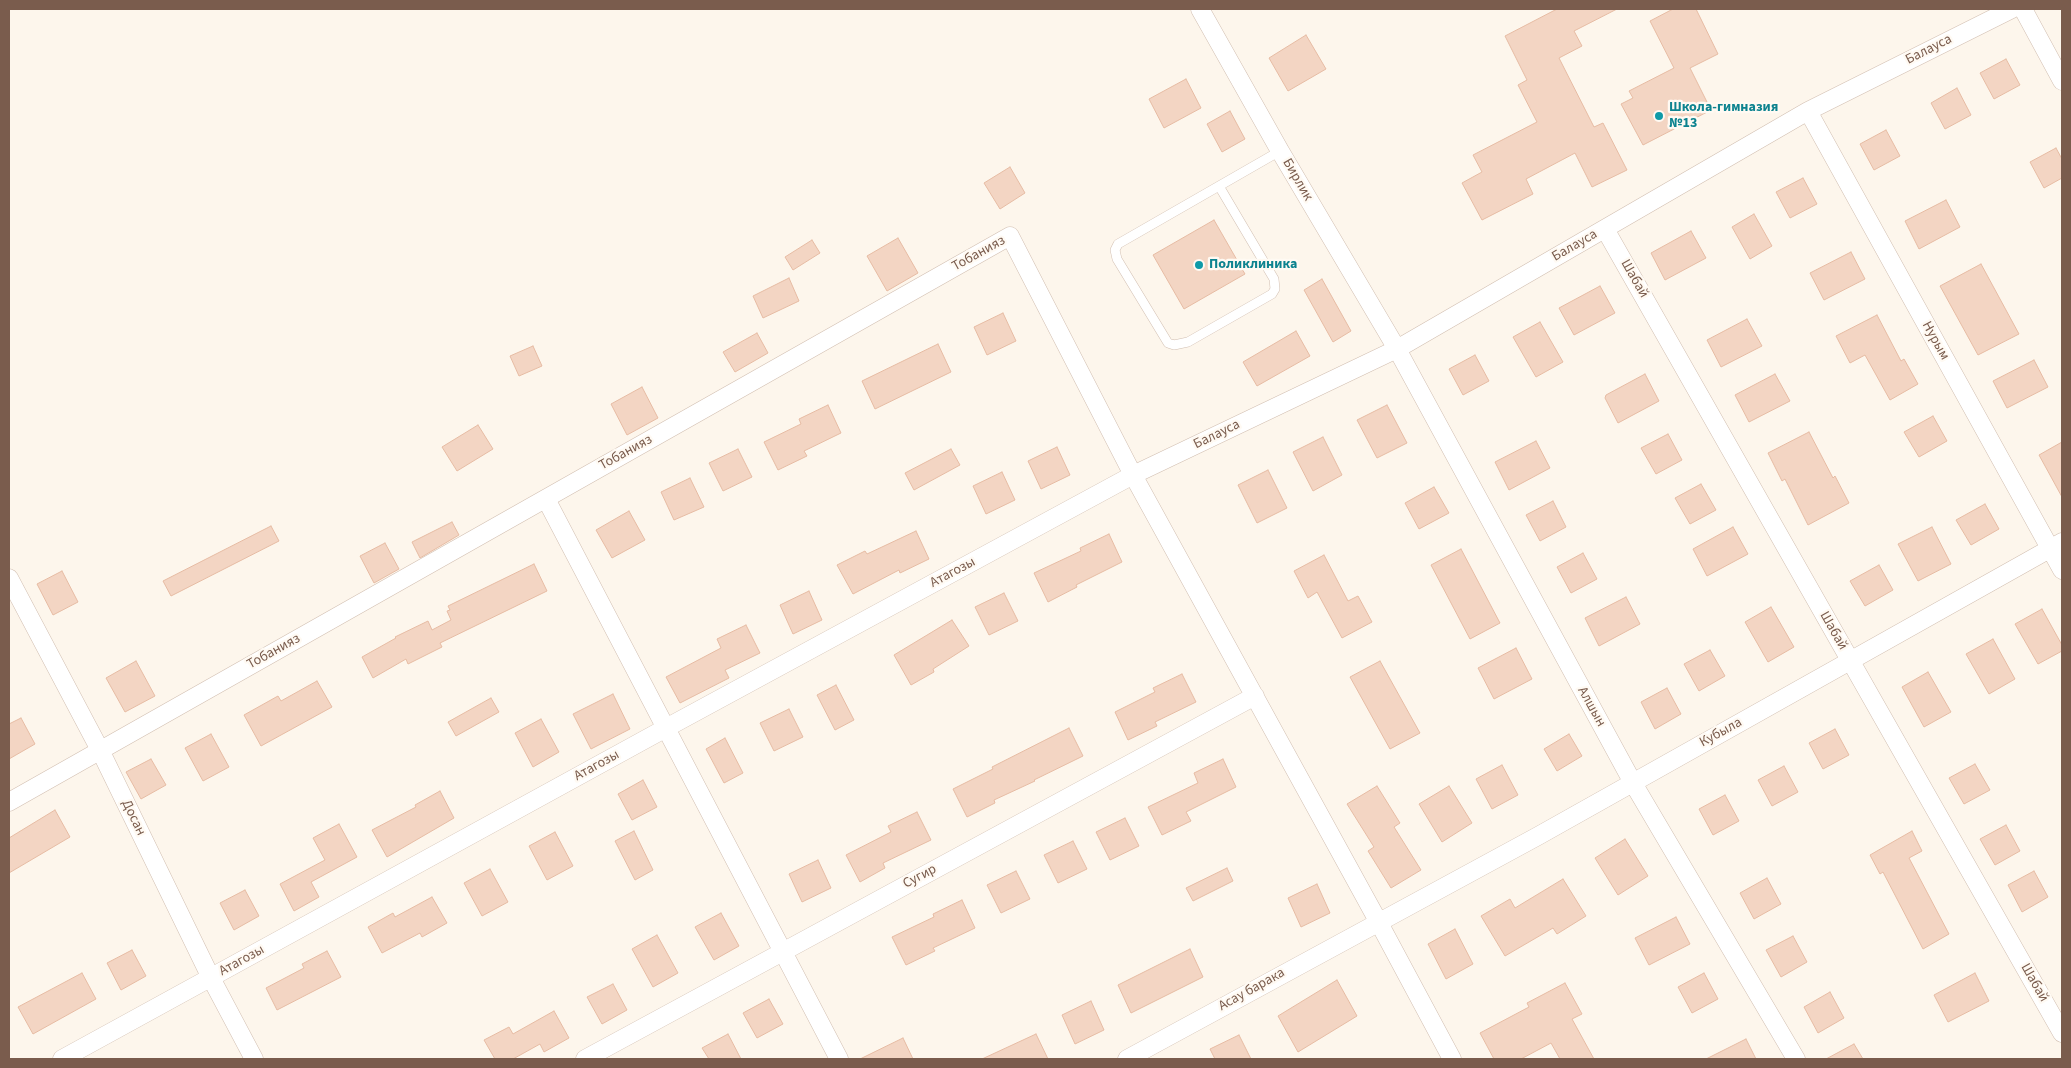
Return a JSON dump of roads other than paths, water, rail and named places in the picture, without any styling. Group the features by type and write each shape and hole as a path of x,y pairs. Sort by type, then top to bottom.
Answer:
{"street":[{"name":"Бирлик","path":"1200,9 1280,151 1397,349"},
{"name":"Балауса","path":"1133,475 1397,349 1808,111 2012,9"},
{"path":"2023,9 2062,81"},
{"name":"Нурым","path":"1808,111 2056,546 2062,570"},
{"name":"Шабай","path":"1605,229 2062,1033"},
{"name":"Тобанияз","path":"9,802 1010,236 1133,475"},
{"name":"Алшын","path":"1397,349 1633,783 1796,1059"},
{"path":"1133,475 1452,1059"},
{"name":"Атагозы","path":"62,1059 1133,475"},
{"path":"546,499 839,1059"},
{"name":"Кубыла","path":"1378,921 1633,783 2056,546"},
{"name":"Досан","path":"9,578 100,750 210,978 254,1059"},
{"name":"Сугир","path":"585,1059 1255,696"},
{"name":"Асау барака","path":"1126,1059 1378,921"}],"lane":[{"path":"1219,186 1274,280 1276,288 1272,294 1188,342 1174,345 1168,343 1117,259 1115,250 1118,244 1219,186 1280,151"}],"place":[{"name":"Школа-гимназия №13","path":"1659,116"},
{"name":"Поликлиника","path":"1199,265"}]}
